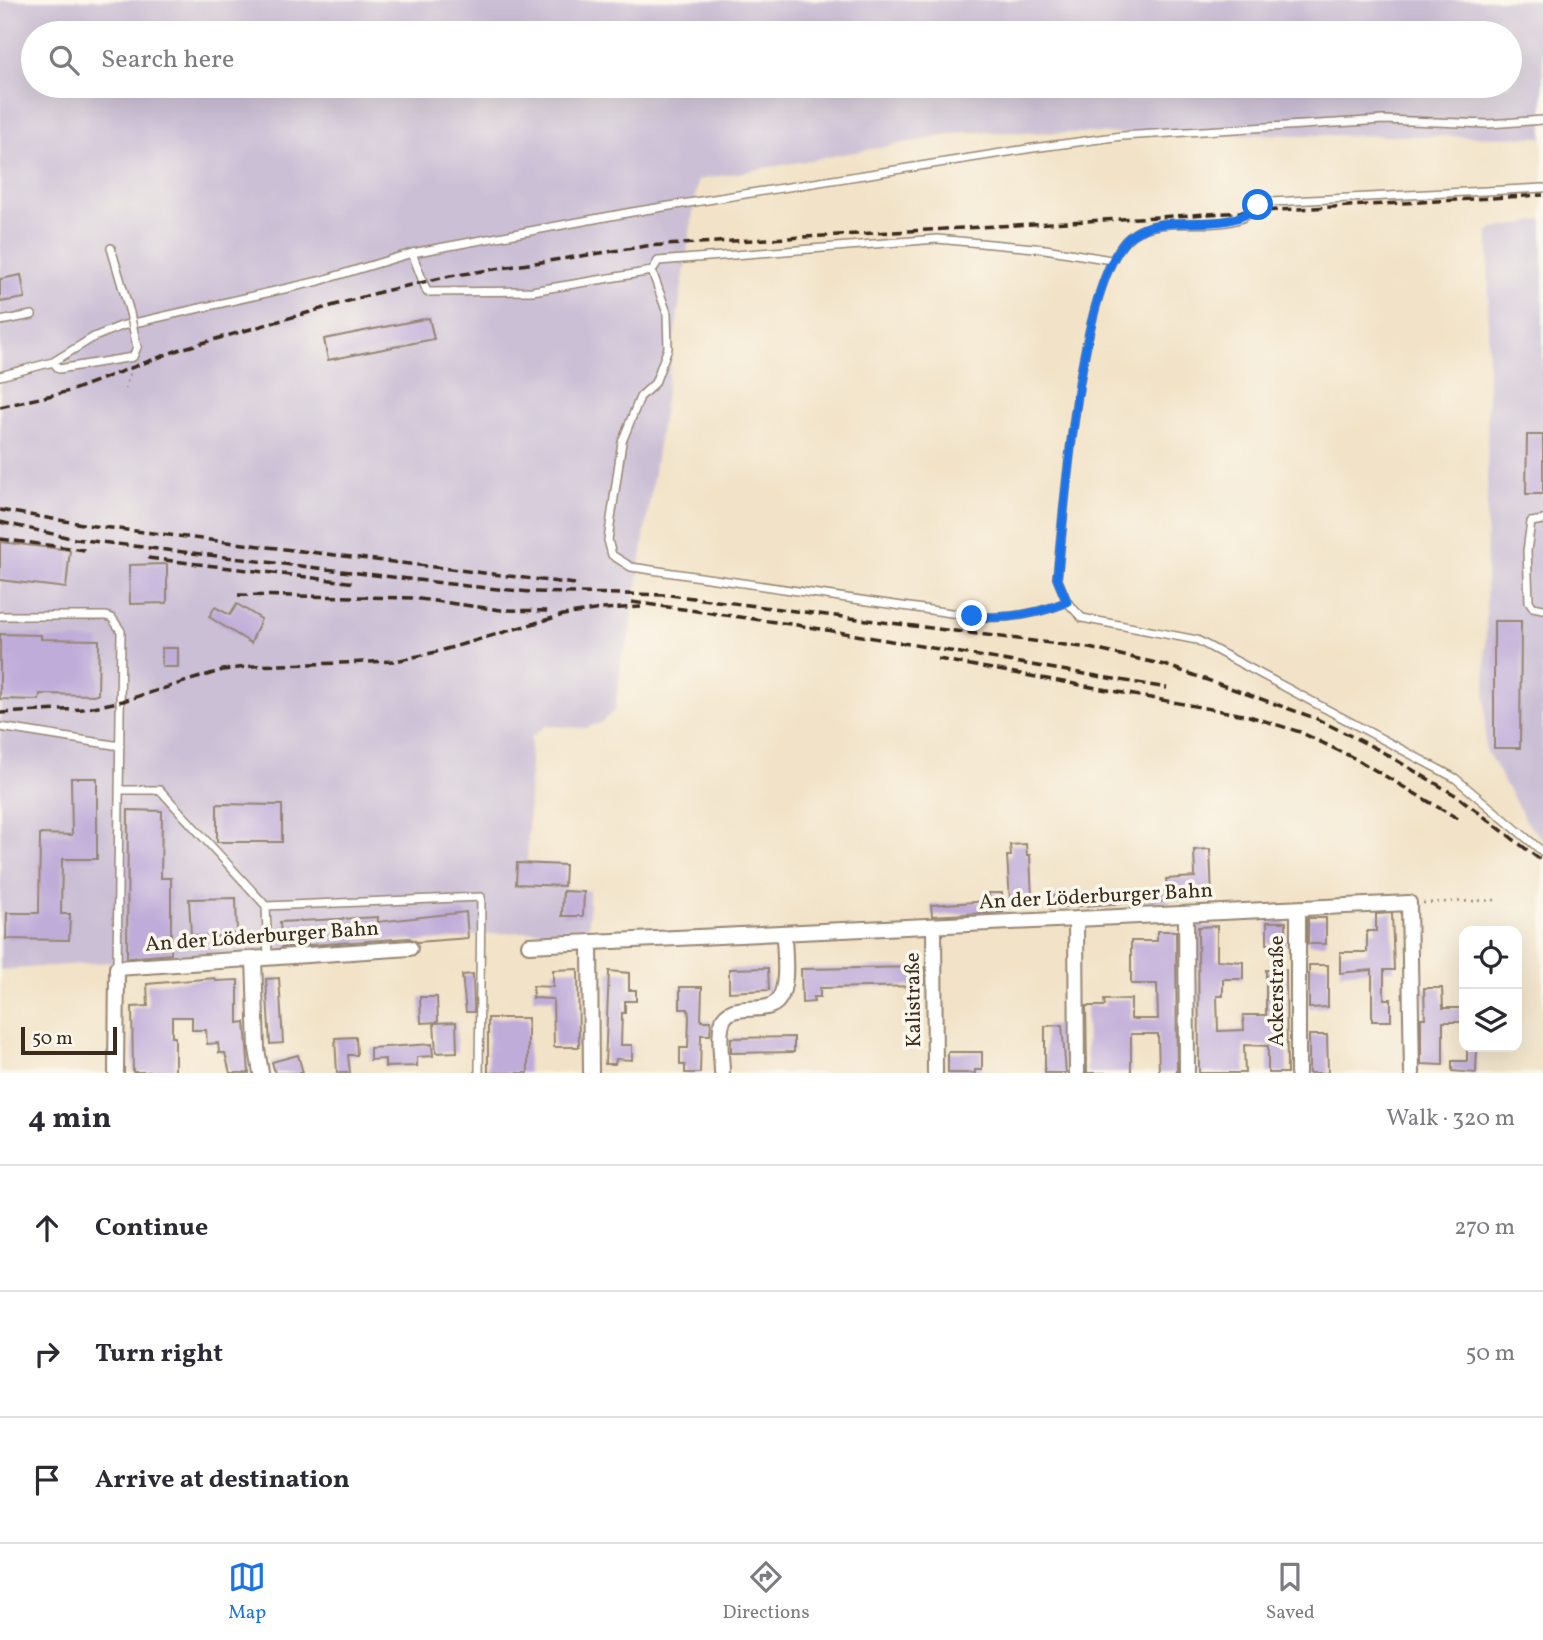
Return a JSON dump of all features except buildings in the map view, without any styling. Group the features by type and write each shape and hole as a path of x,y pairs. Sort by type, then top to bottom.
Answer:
{"street":[{"name":"An der Löderburger Bahn","path":"528,945 1409,903"},
{"path":"1409,903 1412,1073"},
{"name":"Ackerstraße","path":"1298,909 1298,1073"},
{"path":"1185,914 1186,1073"},
{"path":"1076,919 1077,1073"},
{"name":"Kalistraße","path":"934,926 935,1073"},
{"path":"722,1073 722,1022 728,1014 740,1009 768,1008 777,1003 782,993 784,933"},
{"path":"590,943 591,1073"},
{"name":"An der Löderburger Bahn","path":"117,968 410,948"},
{"path":"261,958 257,1049 261,1073"},
{"path":"116,1073 117,968"}],"lane":[{"path":"0,376 53,362 94,337 121,326 319,281 412,253 632,212 1122,136 1384,120 1489,124 1543,120"},
{"path":"1543,188 1290,201 1258,205 1241,218 1151,228 1133,235 1111,260 1097,301 1073,420 1057,578 1067,602 1082,618 1197,640 1455,778 1543,852"},
{"path":"412,253 427,292 532,291 652,271 658,261 937,239 1045,249 1111,260"},
{"path":"53,362 59,369 133,357 137,347 111,248"},
{"path":"652,271 667,313 668,348 655,383 640,397 622,442 608,540 612,555 631,566 998,619 1020,613 1045,611 1067,602"},
{"path":"0,321 32,315"},
{"path":"1543,520 1531,522 1527,551 1529,601 1533,607 1543,609"},
{"path":"0,616 106,616 118,624 121,631 117,968"},
{"path":"0,727 120,746"},
{"path":"119,790 160,790 266,906 261,958"},
{"path":"266,906 481,897 479,1073"}],"path":[{"path":"125,389 133,357"},
{"path":"1409,903 1496,900"}],"shaded area":[{"path":"0,0 1543,0 1543,137 967,132 698,180 628,644 622,654 615,710 600,723 586,728 546,726 531,737 527,862 567,864 566,889 589,890 589,927 0,970"},
{"path":"1543,220 1543,839 1528,824 1485,748 1489,230"}],"railway":[{"path":"0,407 70,391 181,349 380,292 450,276 646,246 1543,195"},
{"path":"0,510 94,526 575,584"},
{"path":"0,522 75,539 467,586 530,592 669,595 1089,648 1165,665 1315,718 1379,750 1457,796 1543,862"},
{"path":"0,539 85,550"},
{"path":"148,558 356,583"},
{"path":"238,595 412,598 501,610 552,611"},
{"path":"632,602 797,625 1167,688"},
{"path":"0,713 83,709 123,701 223,670 253,666 396,661 563,615 641,607"},
{"path":"938,659 1249,716 1300,732 1356,759 1460,820"}],"route":[{"path":"972,616 998,619 1020,613 1045,611 1067,602 1057,578 1073,420 1097,301 1112,256 1133,235 1151,228 1241,218 1258,205"}]}
